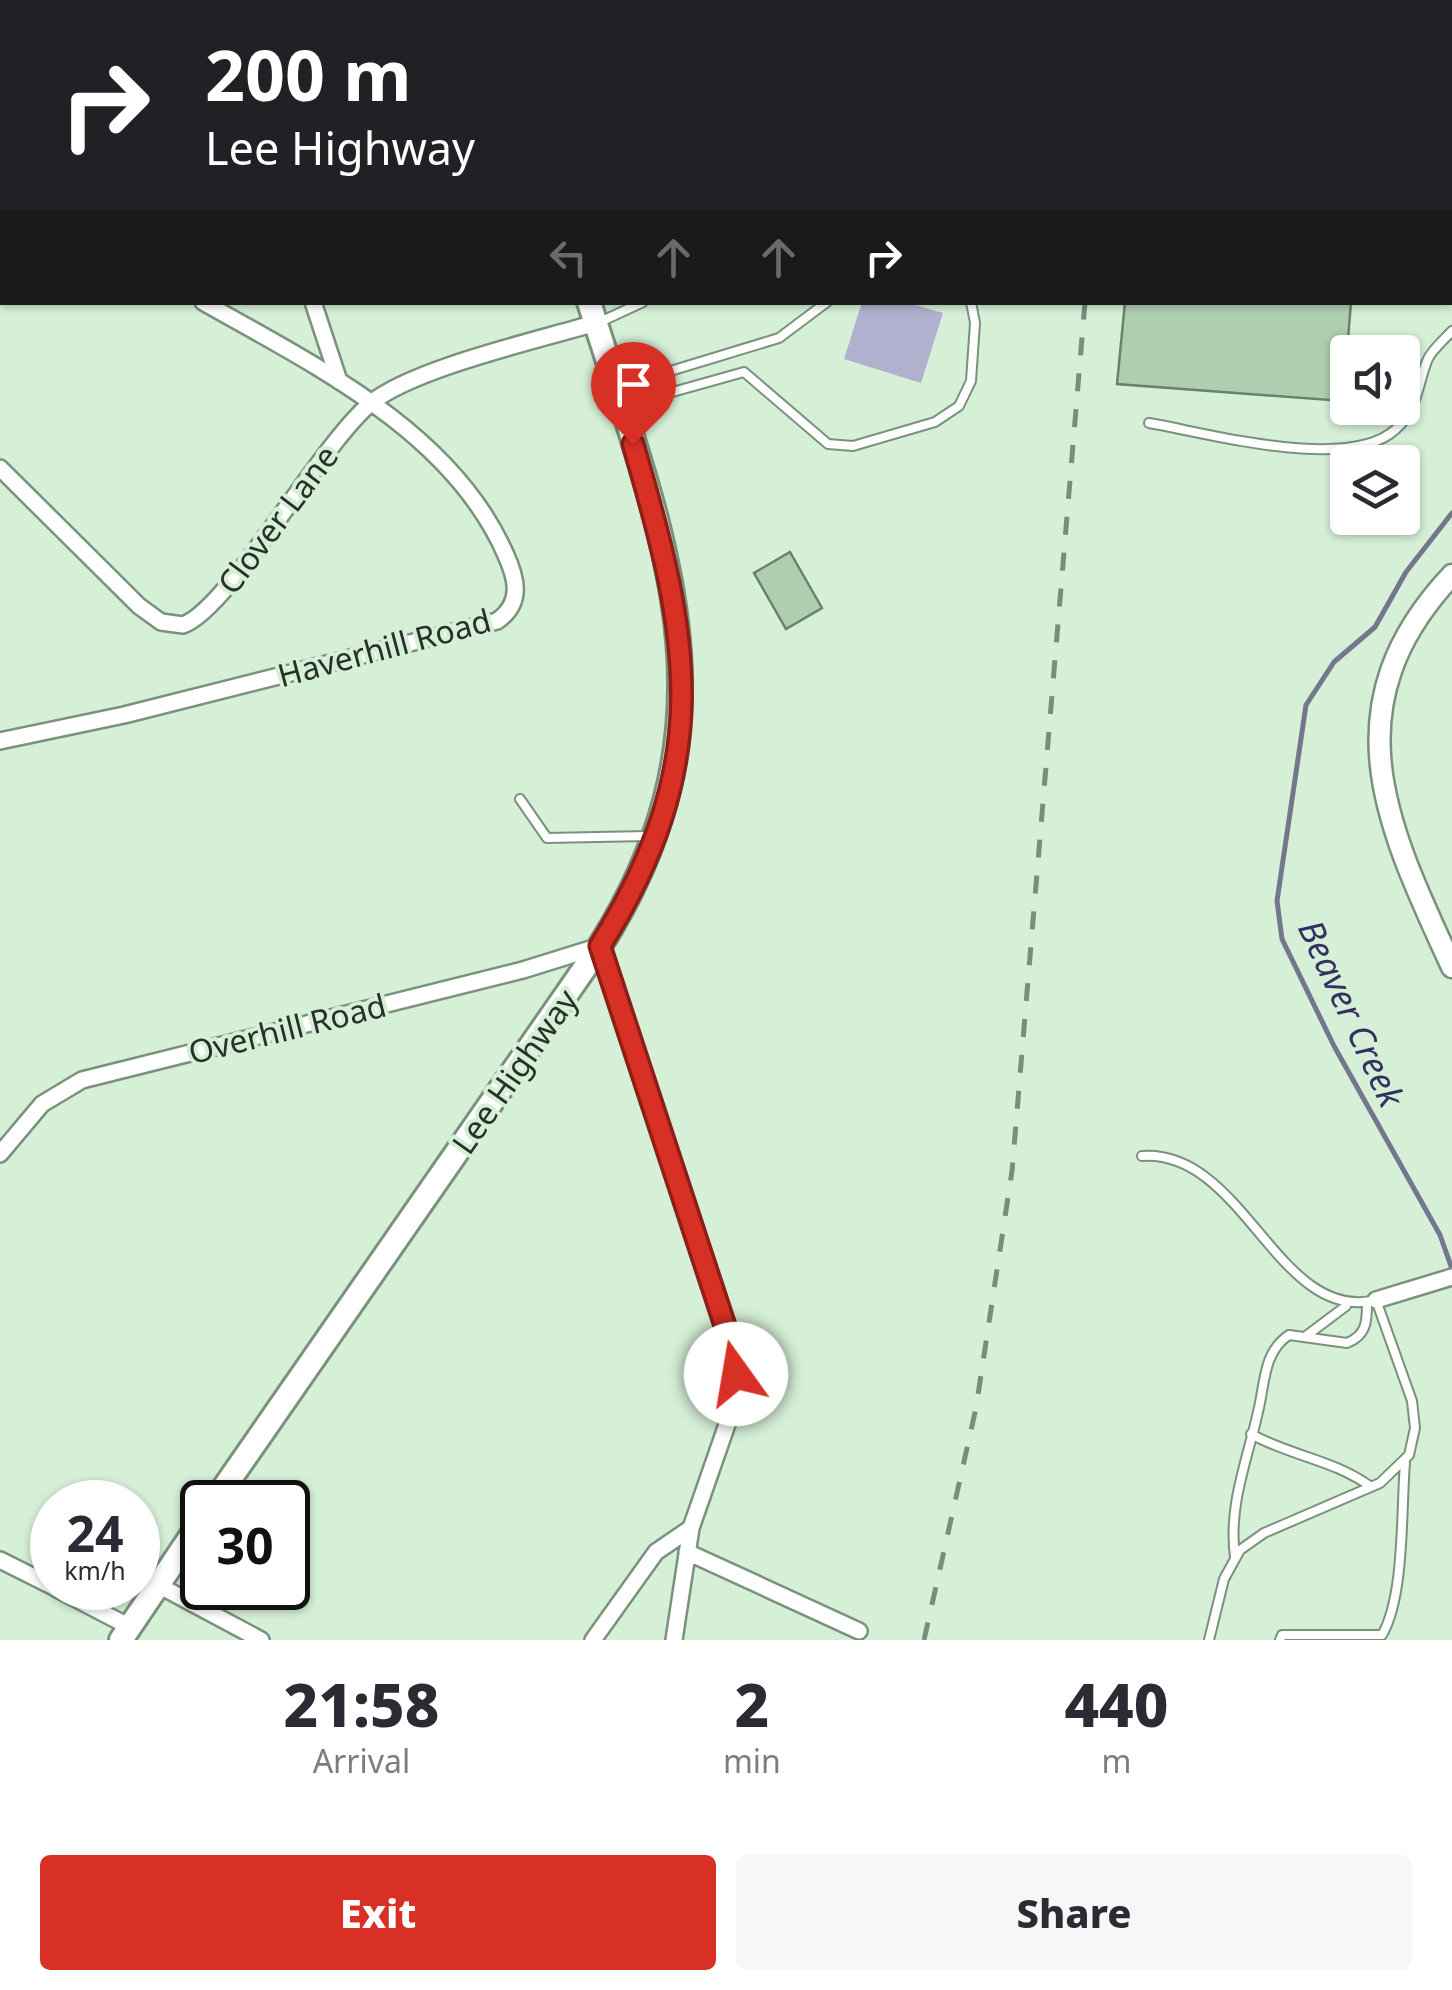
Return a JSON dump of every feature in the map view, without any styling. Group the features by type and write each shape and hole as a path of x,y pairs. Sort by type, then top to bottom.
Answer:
{"main road":[{"name":"Lee Highway","path":"229,1480 600,946 625,907 657,836 678,747 680,631 666,555 592,313"},
{"path":"160,1582 180,1552"},
{"path":"125,1633 141,1610"}],"street":[{"path":"208,305 340,380 371,404"},
{"path":"314,305 340,380"},
{"name":"Clover Lane","path":"0,468 139,606 161,622 182,625 193,621 216,600 290,500 371,404 402,384 592,313"},
{"name":"Haverhill Road","path":"0,741 372,654 506,614 516,598 516,585 484,511 439,460 371,404"},
{"path":"1451,963 1397,846 1378,757 1383,707 1406,634 1452,575"},
{"path":"600,946 733,1350 736,1374 731,1413 691,1528 674,1640"},
{"name":"Overhill Road","path":"0,1154 42,1104 82,1080 523,970 600,946"},
{"path":"1371,1301 1445,1279"},
{"path":"593,1640 656,1552 691,1528"},
{"path":"687,1552 859,1631"},
{"path":"0,1560 30,1575"},
{"path":"160,1586 261,1640"},
{"path":"90,1610 125,1633"}],"lane":[{"path":"592,313 628,305"},
{"path":"619,397 780,338 823,305"},
{"path":"619,397 744,372 828,444 853,446 935,422 959,406 971,381 975,323 972,305"},
{"path":"1149,423 1309,450 1370,444 1397,429 1422,389 1428,359 1452,332"},
{"path":"520,799 547,838 657,836"},
{"path":"1142,1156 1176,1158 1202,1171 1266,1243 1334,1300 1348,1304 1371,1301"},
{"path":"1235,1557 1231,1532 1243,1455 1273,1348 1289,1335 1347,1343 1356,1340 1367,1326 1371,1301"},
{"path":"1280,1640 1282,1635 1382,1635 1389,1624 1405,1462 1415,1428 1412,1401 1371,1301"},
{"path":"1306,1336 1348,1304"},
{"path":"1251,1434 1281,1451 1344,1470 1371,1487"},
{"path":"1209,1640 1224,1579 1235,1557 1264,1533 1371,1487 1405,1462"}],"shaded area":[{"path":"861,305 915,305 943,313 921,383 844,359"}],"building":[{"path":"1125,305 1351,305 1348,335 1330,335 1330,400 1117,384"},
{"path":"790,552 822,608 786,629 754,573"}],"waterway":[{"name":"Beaver Creek","path":"1452,513 1406,572 1375,627 1334,662 1306,705 1277,901 1282,939 1334,1046 1440,1235 1452,1269"}],"railway":[{"path":"924,1640 976,1408 1012,1171 1085,305"}],"route":[{"path":"633,444 674,588 683,674 682,706 672,779 657,836 625,907 600,946 686,1199 733,1350 736,1374"}]}
